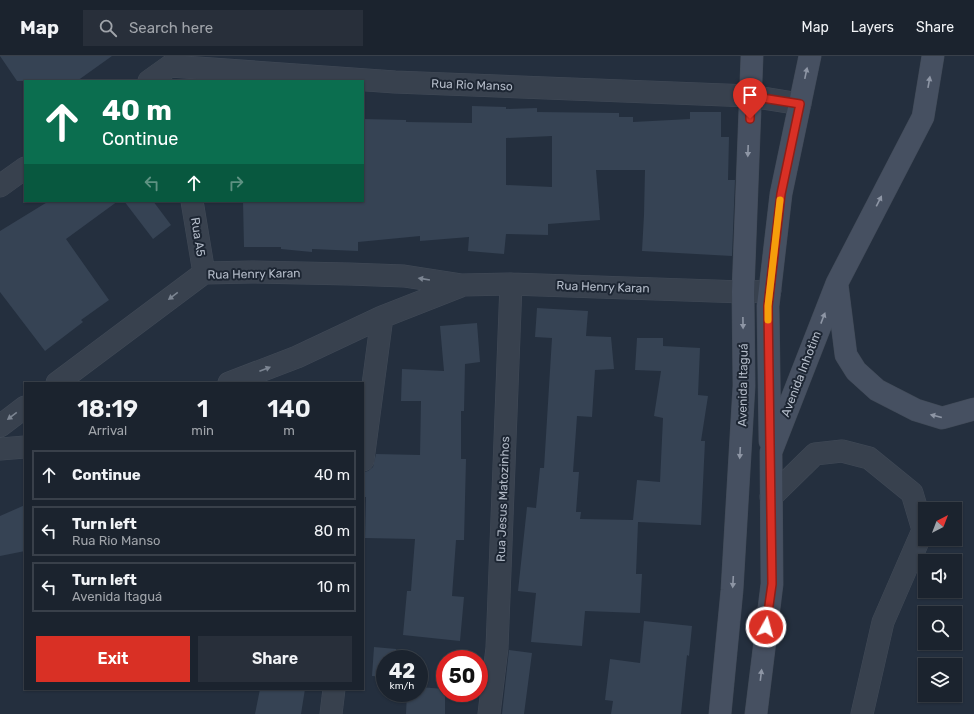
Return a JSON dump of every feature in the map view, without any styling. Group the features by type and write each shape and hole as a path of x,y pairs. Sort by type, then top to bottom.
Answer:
{"main road":[{"name":"Avenida Itaguá","path":"720,714 732,590 744,386 743,292 752,56"},
{"path":"771,452 768,306 781,194 810,56"},
{"name":"Avenida Inhotim","path":"756,714 772,584 771,452 837,283 923,117 933,56"},
{"path":"837,283 846,355 856,371 877,390 916,410 942,418 974,409"}],"street":[{"name":"Rua Rio Manso","path":"151,80 170,68 363,80"},
{"name":"Rua Rio Manso","path":"364,80 750,96 800,104"},
{"path":"0,186 24,169"},
{"name":"Rua A5","path":"192,202 204,273"},
{"name":"Rua Henry Karan","path":"58,382 204,273 252,272 404,276 462,286 511,284 743,292 770,291"},
{"name":"Rua Jesus Matozinhos","path":"489,714 497,648 511,284"},
{"name":"Rua Henry Karan","path":"232,382 297,357 382,317 462,286"},
{"path":"364,452 382,317"},
{"path":"0,426 24,408"},
{"path":"0,449 24,447"},
{"path":"771,497 815,454 842,451 869,458 912,493 923,530 883,622 862,714"},
{"path":"331,714 334,690"}],"building":[{"path":"0,56 112,56 78,80 17,81"},
{"path":"472,106 506,107 506,109 537,108 537,112 619,113 619,117 633,117 633,122 690,119 690,112 721,112 721,137 729,137 728,180 735,180 732,256 642,251 645,170 596,170 600,220 548,224 548,235 506,234 504,254 468,251 469,237 420,241 420,236 358,242 358,251 312,249 312,252 281,249 281,247 244,247 243,202 364,202 364,119 406,120 406,122 472,123","holes":["552,136 552,187 506,185 506,138"]},
{"path":"47,202 117,202 66,239 109,300 81,320 83,322 45,351 0,292 0,231"},
{"path":"125,202 154,202 171,225 153,239"},
{"path":"537,308 588,311 586,336 611,337 614,369 595,370 592,417 577,416 573,472 579,472 576,512 581,512 580,519 633,520 637,480 660,482 663,418 654,416 661,371 635,370 637,338 663,338 663,346 700,348 698,395 708,396 701,441 705,441 701,525 638,522 636,574 642,574 640,613 585,611 582,646 531,642 536,593 518,591 527,507 536,508 540,468 544,468 552,338 535,337"},
{"path":"477,323 480,362 465,364 464,411 461,411 461,459 466,459 464,540 456,540 452,596 464,597 460,641 403,635 407,591 411,591 415,539 365,538 366,497 364,497 364,472 373,467 376,454 420,455 421,401 401,401 402,369 444,371 440,326"},
{"path":"24,505 24,551 0,556 0,516"},
{"path":"644,621 692,626 689,656 687,655 681,714 611,714 613,701 605,700 610,659 640,663"},
{"path":"374,647 396,649 376,650 376,676 372,676"},
{"path":"509,650 532,653 524,714 502,714"},
{"path":"428,688 436,688 436,702 445,702 445,714 406,714 407,702 428,702"},
{"path":"260,690 305,690 301,714 255,714"}],"slow traffic":[{"path":"768,320 768,306 780,200"}],"route":[{"path":"750,119 750,96 800,104 781,194 768,306 772,584 766,627"}]}
